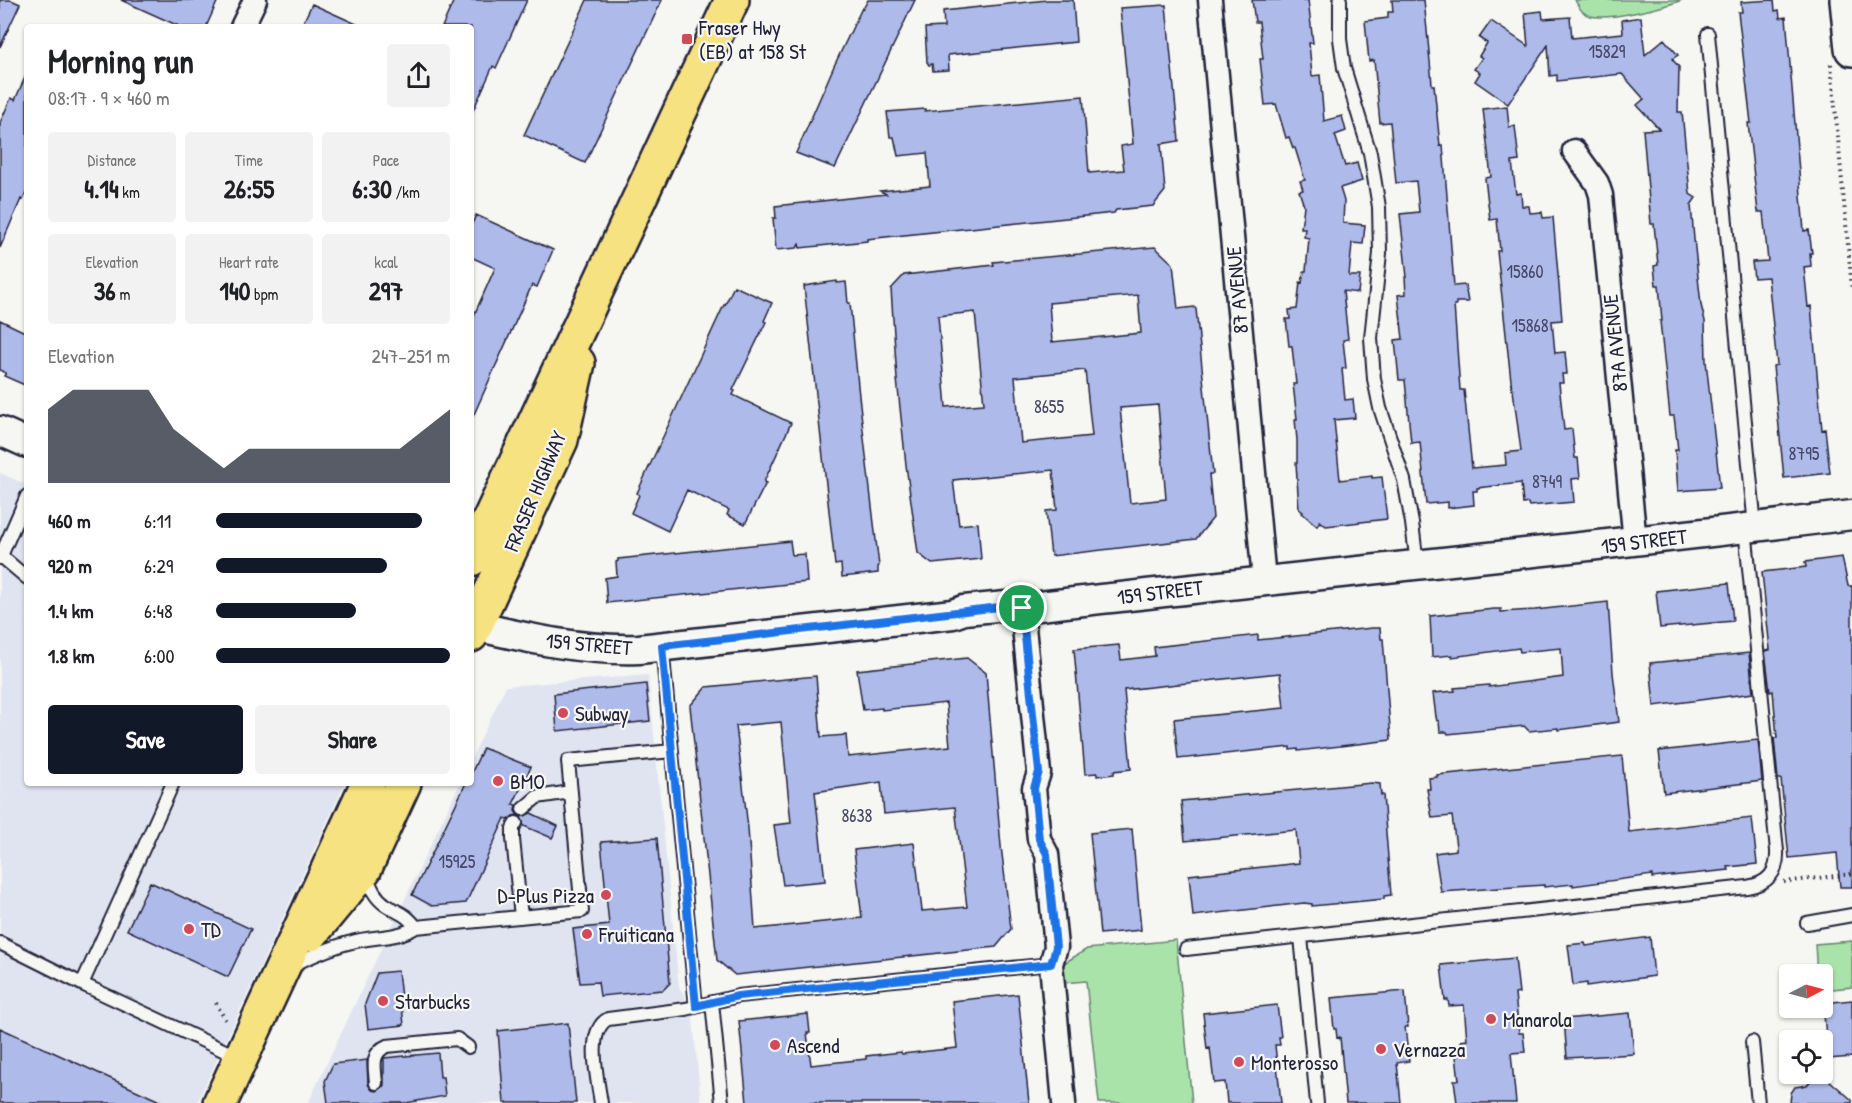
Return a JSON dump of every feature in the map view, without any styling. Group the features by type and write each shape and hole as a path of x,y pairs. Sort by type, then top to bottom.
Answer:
{"main road":[{"name":"FRASER HIGHWAY","path":"474,553 732,0"},
{"path":"1841,53 1847,0"},
{"name":"FRASER HIGHWAY","path":"474,625 561,440 590,305"},
{"path":"220,1103 367,786"},
{"path":"281,970 364,870 403,786"},
{"path":"231,1103 240,1058"}],"street":[{"path":"243,24 255,0"},
{"name":"87 AVENUE","path":"1210,0 1264,580"},
{"name":"87A AVENUE","path":"1574,151 1597,183 1601,195 1635,542"},
{"path":"0,431 24,442"},
{"name":"159 STREET","path":"474,629 614,650 953,614 976,609 1017,605 1022,608 1264,580 1417,566 1852,515"},
{"path":"1022,608 1039,772 1034,788 1039,839 1047,854 1056,947 1051,964 1064,1103"}],"lane":[{"path":"1340,0 1340,39 1344,68 1369,146 1379,207 1380,253 1371,338 1374,379 1380,408 1404,480 1417,566"},
{"path":"1186,949 1747,887 1760,884 1770,877 1776,868 1777,851 1708,34"},
{"path":"24,503 1,557 24,576"},
{"path":"662,646 696,1006"},
{"path":"281,970 328,948 366,939 406,934 416,927 582,911 568,761 672,751"},
{"path":"82,984 172,786"},
{"path":"524,809 537,797 571,792"},
{"path":"516,823 513,828 513,839 521,917"},
{"path":"364,870 377,897 386,905 407,915 416,927"},
{"path":"1807,923 1852,915"},
{"path":"1300,937 1317,1103"},
{"path":"0,944 240,1058"},
{"path":"601,1103 594,1043 597,1030 603,1022 622,1016 696,1006 738,996 1051,964"},
{"path":"712,1002 722,1103"},
{"path":"376,1083 374,1060 380,1049 387,1046 457,1039 468,1047"},
{"path":"1752,1042 1758,1103"}],"path":[{"path":"1841,53 1852,288"},
{"path":"1783,882 1852,874"},
{"path":"216,1003 229,1026"}],"shaded area":[{"path":"0,473 24,484 24,786 344,786 197,1103 0,1103"},
{"path":"648,675 679,987 692,1009 701,1103 308,1103 459,786 474,786 474,753 506,686"}],"green space":[{"path":"1575,0 1682,0 1636,12 1598,17 1585,14"},
{"path":"1176,940 1192,1103 1099,1103 1086,981 1063,983 1061,965 1087,949"},
{"path":"1852,941 1852,987 1833,989 1833,964 1816,964 1815,944"}],"building":[{"path":"0,0 11,0 20,4 0,47"},
{"path":"121,0 218,0 207,24 174,24"},
{"path":"454,0 527,0 496,68 493,66 474,108 474,24 443,24"},
{"path":"587,0 662,0 585,163 524,135"},
{"path":"868,0 915,0 835,168 796,153 834,66"},
{"path":"1047,0 1073,0 1076,42 948,55 949,70 933,71 932,64 929,65 927,62 925,28 944,27 943,11"},
{"path":"1252,0 1308,0 1313,43 1309,43 1312,76 1320,75 1324,121 1342,116 1346,131 1335,135 1345,166 1357,163 1362,181 1340,188 1344,201 1343,223 1365,225 1363,244 1352,243 1349,276 1360,276 1358,293 1343,291 1348,339 1343,340 1346,368 1342,369 1345,400 1353,399 1355,418 1334,420 1340,480 1382,477 1387,519 1326,526 1320,521 1317,526 1299,509 1295,419 1297,419 1293,384 1296,384 1292,346 1289,346 1286,319 1290,319 1289,310 1297,309 1300,282 1302,283 1304,271 1306,271 1309,238 1304,237 1305,228 1301,228 1304,206 1299,191 1303,190 1300,181 1305,180 1295,148 1289,137 1286,138 1276,104 1265,105 1259,22 1255,22"},
{"path":"1392,0 1424,0 1440,146 1443,145 1454,286 1465,285 1468,302 1456,302 1454,305 1460,390 1464,390 1472,468 1506,465 1505,453 1521,451 1497,251 1500,251 1497,219 1490,220 1485,178 1491,177 1483,109 1507,106 1509,127 1515,126 1519,161 1512,162 1516,194 1521,193 1522,206 1529,206 1530,213 1542,212 1543,218 1553,217 1562,320 1552,321 1555,353 1565,352 1567,374 1562,374 1563,383 1559,383 1564,430 1572,429 1575,458 1578,458 1580,478 1572,479 1574,502 1529,506 1528,503 1523,504 1521,483 1477,488 1477,491 1473,491 1474,505 1448,508 1448,502 1426,504 1420,442 1411,443 1405,380 1399,380 1395,340 1403,339 1398,295 1406,294 1405,277 1407,277 1400,214 1419,212 1416,181 1396,183 1390,122 1380,123 1374,60 1369,61 1365,21 1388,18 1388,12 1393,12"},
{"path":"1774,0 1775,11 1779,10 1780,18 1786,17 1804,231 1809,230 1812,253 1810,253 1811,266 1804,267 1808,307 1811,306 1822,430 1825,429 1830,473 1784,478 1773,366 1777,365 1768,277 1754,278 1752,262 1768,261 1763,212 1758,212 1748,123 1751,123 1738,12 1742,12 1741,2"},
{"path":"312,4 356,24 302,24"},
{"path":"1166,5 1179,141 1161,144 1165,191 1153,206 1116,210 1114,213 867,239 867,241 800,248 799,244 797,248 776,250 773,218 776,218 775,206 886,194 880,191 930,186 927,153 898,156 894,137 890,137 887,112 925,109 925,111 1083,96 1089,173 1124,170 1121,146 1133,144 1120,8"},
{"path":"1542,11 1543,19 1570,17 1572,38 1623,33 1622,20 1641,17 1645,55 1664,39 1678,55 1672,59 1679,67 1678,112 1682,112 1690,194 1696,198 1691,205 1701,305 1705,321 1706,361 1720,488 1678,491 1675,450 1678,450 1674,416 1670,416 1660,321 1662,321 1659,285 1656,285 1654,266 1658,265 1654,224 1651,224 1643,130 1659,129 1637,105 1644,99 1622,74 1557,81 1557,75 1550,76 1548,45 1508,104 1475,81 1480,73 1474,69 1482,58 1479,56 1487,43 1479,38 1491,21 1528,46 1525,13"},
{"path":"24,80 24,198 21,199 0,248 0,123 11,98 15,100"},
{"path":"476,215 553,250 537,287 532,285 474,414 474,315 495,268 474,258"},
{"path":"1155,247 1173,264 1178,309 1194,307 1196,309 1213,474 1209,474 1213,518 1196,539 1051,556 1046,511 1057,510 1053,470 953,480 959,525 978,523 981,559 932,564 918,553 897,379 891,289 904,275 994,265 993,262","holes":["1138,295 1141,333 1052,342 1049,303","975,312 984,404 946,407 938,316","1085,370 1092,436 1021,443 1015,377","1158,405 1166,499 1130,503 1120,408"]},
{"path":"837,281 837,283 846,282 848,303 850,303 879,566 878,573 842,577 841,564 835,565 804,286"},
{"path":"734,286 772,303 764,321 766,322 733,390 735,391 733,395 791,423 764,482 766,483 745,524 727,515 729,510 687,490 668,531 631,513 639,495 637,493"},
{"path":"0,320 24,332 24,385 4,376 6,373 0,370"},
{"path":"790,541 792,555 805,554 807,582 607,603 605,578 617,576 616,562 618,559"},
{"path":"1842,557 1848,586 1852,586 1852,887 1840,887 1837,853 1789,858 1781,779 1778,779 1774,738 1777,738 1773,691 1770,692 1765,651 1770,650 1762,572 1806,567 1805,562"},
{"path":"1729,583 1733,621 1660,628 1656,591"},
{"path":"1608,602 1619,722 1558,730 1558,728 1529,731 1524,726 1448,734 1440,732 1433,693 1455,691 1454,688 1489,685 1489,687 1563,677 1561,648 1520,652 1519,648 1452,657 1452,655 1432,657 1430,616 1494,609 1501,609 1501,612 1535,610"},
{"path":"1380,628 1381,639 1383,639 1391,740 1298,751 1298,749 1290,750 1290,747 1178,759 1174,719 1284,708 1280,673 1124,690 1131,769 1097,776 1097,773 1085,774 1074,649 1119,645 1121,660 1155,656 1154,647 1258,635 1258,640"},
{"path":"1749,653 1753,693 1654,706 1650,663"},
{"path":"967,658 986,673 1001,846 1011,929 996,947 735,975 717,960 690,706 706,687 816,676 821,737 846,735 848,757 950,746 946,703 863,710 857,670","holes":["781,722 791,823 774,825 783,885 825,881 815,792 881,782 884,814 955,807 967,907 922,911 914,843 854,850 862,918 755,929 748,828 736,726"]},
{"path":"646,684 650,721 557,731 554,694"},
{"path":"1758,740 1762,781 1664,793 1659,751"},
{"path":"483,748 531,767 513,804 516,805 515,811 518,815 508,820 505,818 466,903 432,906 412,895 465,786 474,786 474,768"},
{"path":"1622,756 1629,832 1752,818 1757,864 1728,867 1729,870 1652,878 1652,875 1573,886 1573,884 1544,887 1544,885 1441,892 1435,853 1456,850 1456,847 1452,816 1432,818 1427,789 1430,789 1429,778 1437,777 1437,775"},
{"path":"1380,784 1381,795 1383,795 1391,895 1384,896 1384,899 1312,906 1312,904 1304,903 1193,916 1189,875 1299,863 1296,830 1185,841 1181,801"},
{"path":"531,813 558,826 552,838 524,826 521,817"},
{"path":"1132,829 1141,930 1100,934 1090,833"},
{"path":"657,838 670,983 663,990 600,996 598,982 580,983 573,929 609,925 601,842"},
{"name":"TD","path":"150,882 251,929 228,977 127,930"},
{"path":"1650,937 1654,976 1587,986 1587,983 1573,985 1568,945 1585,943 1586,946"},
{"name":"Manarola","path":"1515,958 1519,993 1515,994 1519,1033 1523,1033 1525,1052 1511,1053 1516,1103 1457,1103 1454,1080 1459,1080 1456,1056 1462,1055 1461,1041 1467,1040 1464,1005 1449,1006 1448,1000 1445,1000 1441,965"},
{"path":"398,971 404,1025 368,1029 365,1004 377,973"},
{"name":"Vernazza","path":"1405,991 1408,1027 1405,1027 1409,1061 1397,1063 1401,1103 1346,1103 1340,1037 1337,1038 1336,1029 1334,1029 1331,998"},
{"name":"Ascend","path":"1018,994 1029,1103 747,1103 739,1021 808,1014 810,1033 807,1033 811,1065 866,1059 866,1056 957,1048 952,1001"},
{"path":"1852,1000 1852,1057 1833,1059 1833,1030 1825,1030 1824,1018 1833,1018 1833,1002"},
{"name":"Monterosso","path":"1277,1005 1281,1037 1279,1037 1280,1045 1275,1045 1281,1103 1227,1103 1225,1082 1214,1083 1203,1013"},
{"path":"1630,1013 1634,1054 1567,1058 1564,1019"},
{"path":"568,1023 576,1103 504,1103 498,1031"},
{"path":"0,1028 164,1103 0,1103"},
{"path":"438,1053 440,1077 443,1077 445,1096 406,1103 328,1103 325,1081 333,1064 367,1060 368,1084 372,1090 377,1091 384,1086 384,1058"},
{"path":"1833,1084 1852,1100 1852,1103 1790,1103 1791,1093 1795,1087"}],"place":[{"name":"Fraser Hwy (EB) at 158 St","path":"687,39"},
{"name":"Subway","path":"563,713"},
{"name":"BMO","path":"498,781"},
{"name":"D-Plus Pizza","path":"606,895"},
{"name":"TD","path":"189,929"},
{"name":"Fruiticana","path":"587,934"},
{"name":"Starbucks","path":"383,1001"},
{"name":"Manarola","path":"1491,1019"},
{"name":"Ascend","path":"775,1045"},
{"name":"Vernazza","path":"1381,1049"},
{"name":"Monterosso","path":"1239,1062"}],"route":[{"path":"1017,605 1022,608 1039,772 1034,788 1039,839 1047,854 1056,947 1051,964 738,996 696,1006 662,646 953,614 964,610 1000,606 1017,605"}]}
